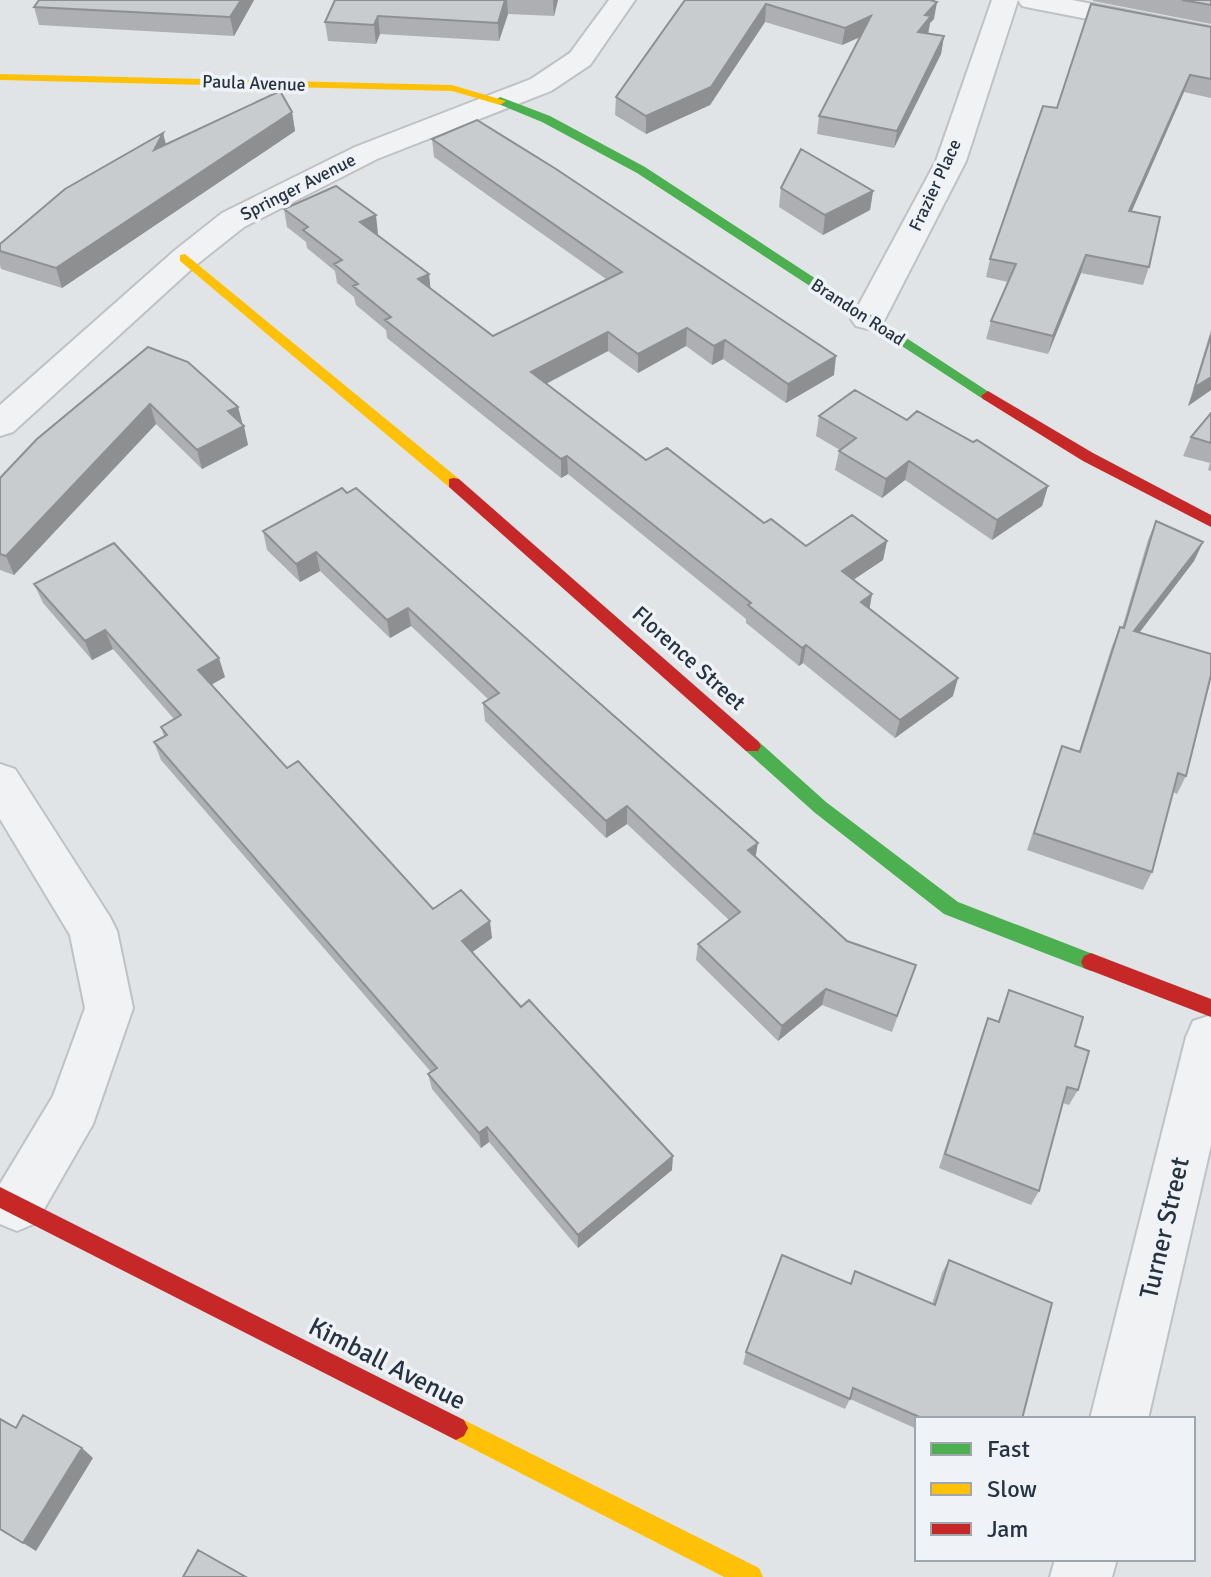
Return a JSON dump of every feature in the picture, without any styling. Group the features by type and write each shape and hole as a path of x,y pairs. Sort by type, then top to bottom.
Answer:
{"street":[{"name":"Springer Avenue","path":"0,424 185,258 233,220 305,181 366,153 541,85 580,59 622,0"},
{"name":"Frazier Place","path":"868,319 951,161 1005,0"},
{"path":"1031,0 1211,35"},
{"name":"Paula Avenue","path":"0,77 452,88 506,101"},
{"name":"Brandon Road","path":"506,101 561,125 1089,457 1211,522"},
{"name":"Florence Street","path":"185,258 521,539 820,807 951,908 1211,1008"},
{"path":"0,781 93,931 109,1008 75,1107 8,1201"},
{"name":"Turner Street","path":"1119,1417 1211,1037"},
{"name":"Kimball Avenue","path":"8,1201 750,1577"}],"building":[{"path":"39,0 241,0 230,17 34,7"},
{"path":"335,0 505,0 498,23 378,16 374,25 325,22"},
{"path":"685,0 930,0 937,2 925,15 931,16 918,32 944,36 897,131 819,116 871,16 845,28 766,4 711,87 646,116 616,97"},
{"path":"1182,0 1211,0 1211,5"},
{"path":"1091,4 1211,27 1211,79 1190,75 1129,211 1160,217 1149,267 1086,255 1053,336 991,321 1016,264 990,259 1043,106 1057,108"},
{"path":"280,91 292,112 56,268 0,251 0,244 65,189 163,133 154,150"},
{"path":"477,120 556,169 836,356 788,384 725,340 714,346 687,328 638,354 608,332 531,372 646,460 667,448 764,523 771,519 806,546 852,515 887,541 842,571 872,594 861,602 958,678 900,720 806,645 802,648 748,605 751,603 567,456 561,459 385,320 391,317 353,286 358,284 334,264 342,260 303,230 308,227 284,209 336,186 376,215 360,222 429,274 418,279 493,336 622,272 432,139"},
{"path":"801,149 873,191 825,215 781,188"},
{"path":"1211,335 1211,377 1195,387"},
{"path":"148,347 188,362 238,407 228,411 244,426 197,450 150,404 6,556 0,554 0,478 37,439"},
{"path":"855,390 907,420 917,411 973,442 977,440 1048,486 997,520 909,461 886,479 839,451 856,438 819,416"},
{"path":"1211,413 1211,443 1191,437"},
{"path":"342,488 347,493 356,488 758,843 748,850 847,941 916,965 897,1016 826,989 782,1026 698,944 740,912 627,806 606,821 483,703 499,693 408,608 387,620 316,552 296,564 263,531"},
{"path":"1156,521 1203,542 1134,631 1211,654 1211,675 1186,776 1178,773 1152,872 1034,833 1062,746 1080,752 1120,627 1124,628"},
{"path":"114,543 219,658 198,670 287,768 298,761 433,909 461,890 490,921 462,941 521,1007 529,1000 673,1156 578,1235 487,1127 479,1133 428,1074 437,1068 154,742 167,735 161,727 181,715 105,630 85,641 34,584"},
{"path":"1009,990 1083,1017 1075,1046 1089,1051 1078,1090 1067,1087 1039,1191 945,1154 988,1018 999,1022"},
{"path":"782,1255 851,1284 855,1271 935,1305 949,1260 1052,1303 1023,1417 919,1417 853,1388 850,1399 746,1352"},
{"path":"23,1415 82,1448 23,1543 0,1529 0,1419 16,1428"},
{"path":"198,1550 246,1577 183,1577"}],"traffic: fast":[{"path":"500,101 546,119 641,170 988,396"},
{"path":"752,746 820,807 951,908 1091,962"}],"traffic: slow":[{"path":"0,77 452,88 500,101"},
{"path":"185,258 454,483"},
{"path":"456,1428 750,1577"}],"traffic: jam":[{"path":"988,396 1088,457 1211,522"},
{"path":"454,483 752,746"},
{"path":"1091,962 1211,1008"},
{"path":"0,1197 456,1428"}]}
